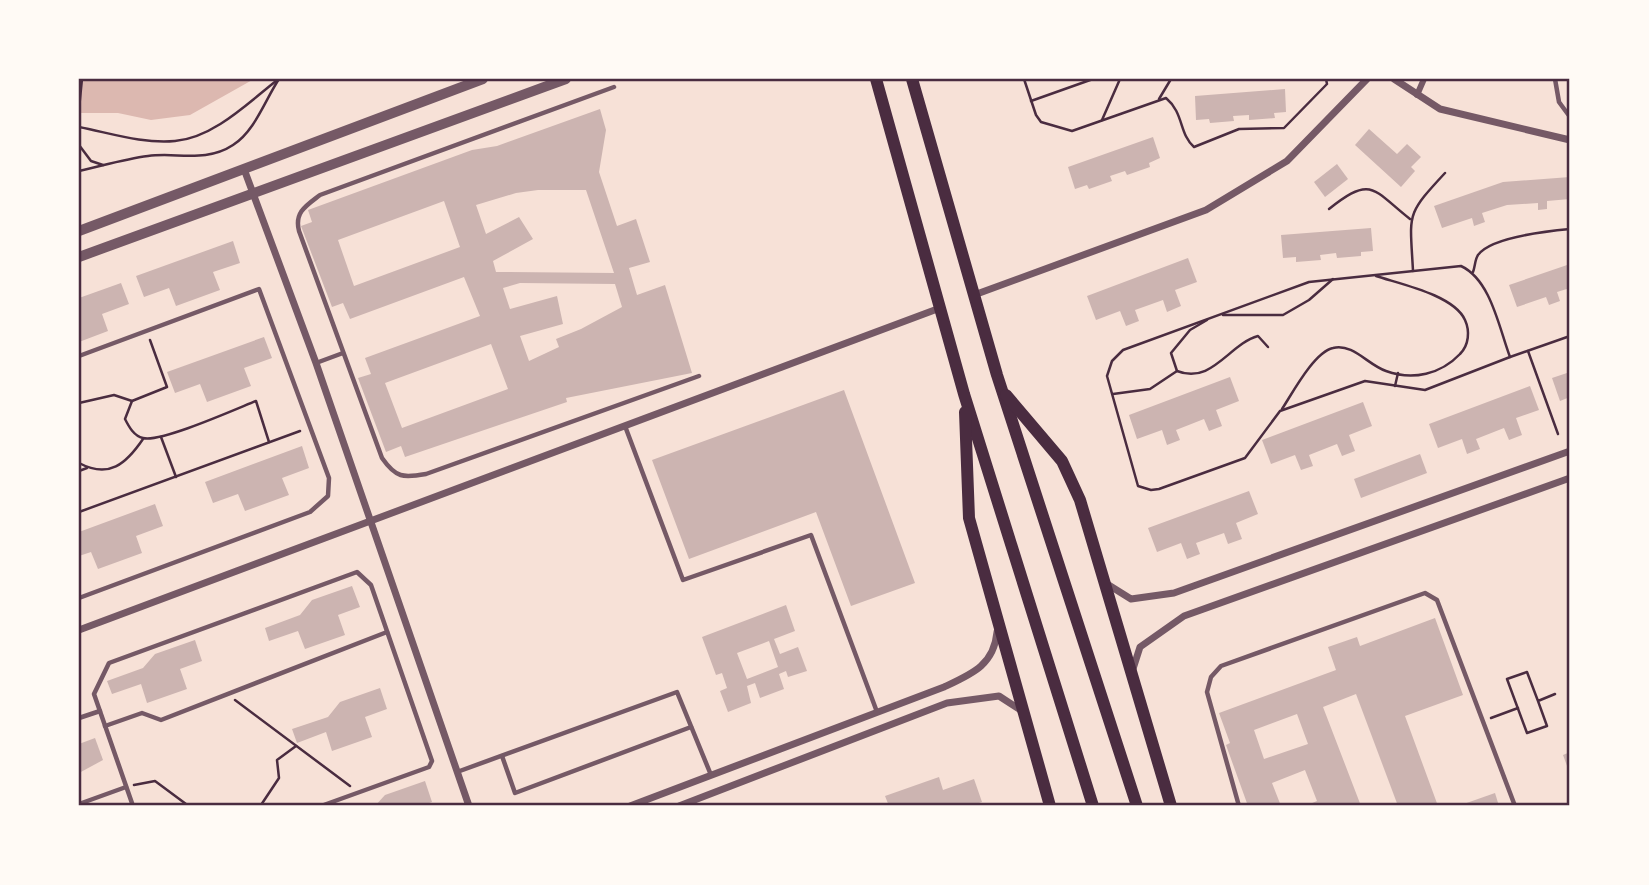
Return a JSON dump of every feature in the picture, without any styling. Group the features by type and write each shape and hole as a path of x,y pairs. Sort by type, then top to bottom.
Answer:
{"main road":[{"path":"876,79 964,394 1093,806"},
{"path":"912,79 997,375 1136,806"},
{"path":"997,375 1006,394 1062,461 1080,500 1130,676 1171,806"},
{"path":"964,394 969,517 1050,806"}],"street":[{"path":"79,231 484,79"},
{"path":"79,257 566,79"},
{"path":"974,295 1206,209 1287,161 1367,79"},
{"path":"1394,79 1440,109 1570,140"},
{"path":"1417,94 1424,79"},
{"path":"244,169 316,363 469,806"},
{"path":"79,630 940,307"},
{"path":"1103,582 1132,599 1174,593 1570,451"},
{"path":"1130,676 1140,647 1184,616 1570,478"},
{"path":"631,806 877,713 971,674 995,651 998,621"},
{"path":"679,806 947,703 999,696 1023,711"}],"lane":[{"path":"1555,79 1559,102 1570,117"},
{"path":"614,87 320,195 301,210 297,222 299,231 382,458 392,473 409,477 426,474 699,376"},
{"path":"79,356 259,289 329,478 328,496 310,512 81,597"},
{"path":"316,363 343,352"},
{"path":"625,425 683,580 811,535 877,713"},
{"path":"133,806 94,694 109,663 357,572 371,585 432,761 429,767 321,806"},
{"path":"1239,806 1207,692 1211,677 1221,667 1425,593 1437,600 1515,806"},
{"path":"105,726 142,713 161,720 387,632"},
{"path":"457,772 677,692 711,776"},
{"path":"79,718 100,711"},
{"path":"502,756 515,793 691,727"},
{"path":"79,804 126,787"}],"path":[{"path":"79,109 82,79"},
{"path":"79,127 143,140 177,141 208,130 278,79"},
{"path":"79,171 151,155 184,157 210,154 233,145 256,120 278,79"},
{"path":"1024,79 1041,122 1072,131 1166,98 1177,108 1188,142 1194,147 1239,129 1284,128 1327,84 1326,79"},
{"path":"1031,101 1093,79"},
{"path":"1102,120 1120,79"},
{"path":"1159,100 1171,79"},
{"path":"79,145 91,161 103,165"},
{"path":"1413,271 1410,219 1416,204 1445,173"},
{"path":"1329,209 1361,187 1373,189 1410,219"},
{"path":"1474,272 1477,256 1488,246 1541,232 1570,229"},
{"path":"1373,275 1429,293 1462,312 1469,330 1464,351 1447,367 1431,374 1386,372 1350,349 1332,348 1317,358 1245,457 1151,491 1138,486 1107,376 1112,361 1123,349 1309,282 1333,279 1461,266 1474,272 1482,283 1510,358"},
{"path":"1177,371 1171,353 1178,340 1190,330 1216,315 1283,315 1309,300 1333,279"},
{"path":"79,403 114,396 132,401 167,387 147,330"},
{"path":"1177,371 1188,375 1202,372 1221,363 1249,339 1258,336 1268,347"},
{"path":"1280,411 1365,382 1424,390 1570,336"},
{"path":"1528,351 1558,434"},
{"path":"1112,394 1150,389 1177,371"},
{"path":"1395,386 1398,373"},
{"path":"132,401 125,419 130,430 143,439 161,437 256,401 269,442"},
{"path":"79,512 310,427"},
{"path":"161,437 176,477"},
{"path":"79,463 93,471 116,467 132,454 143,439"},
{"path":"79,471 87,468"},
{"path":"1527,672 1538,701 1547,726 1527,733 1507,679 1527,672"},
{"path":"228,694 358,793"},
{"path":"1538,701 1555,694"},
{"path":"1483,721 1518,708"},
{"path":"126,787 155,781 186,804 261,805 279,778 277,761 296,746"}],"shaded area":[{"path":"79,79 254,79 190,115 151,120 118,113 79,113"}],"building":[{"path":"1285,89 1286,112 1274,113 1275,118 1249,120 1249,115 1233,116 1234,121 1210,123 1209,119 1196,120 1195,96"},
{"path":"600,109 606,130 599,172 617,226 636,219 650,262 629,268 637,295 665,285 692,373 566,398 567,402 405,457 401,446 386,452 358,378 371,374 365,358 480,316 464,277 350,319 343,303 332,307 301,226 312,222 308,210 472,150 497,146","holes":["586,190 614,273 496,272 493,261 533,239 519,217 486,234 476,205 516,193","444,201 460,247 354,286 338,240","520,283 615,284 622,307 556,339 559,347 529,361 520,336 563,324 557,296 510,309 503,288","491,344 508,389 402,428 385,383"]},
{"path":"1369,129 1397,154 1407,144 1421,157 1411,167 1415,171 1401,187 1355,145"},
{"path":"1153,137 1160,158 1149,163 1150,167 1127,175 1125,171 1110,176 1112,181 1089,189 1087,185 1075,189 1068,167"},
{"path":"1337,164 1348,179 1325,197 1314,182"},
{"path":"1570,177 1570,199 1547,201 1547,209 1538,210 1538,203 1507,205 1482,213 1485,222 1474,226 1472,218 1442,228 1434,206 1503,182"},
{"path":"1371,228 1373,251 1361,252 1361,256 1337,258 1336,253 1320,255 1321,260 1296,262 1296,257 1283,258 1281,235"},
{"path":"233,241 240,263 213,272 220,290 176,306 169,288 144,297 136,276"},
{"path":"1188,258 1197,282 1175,290 1181,306 1167,312 1163,300 1135,310 1139,321 1126,326 1120,311 1096,320 1087,296"},
{"path":"1570,264 1570,288 1557,292 1560,301 1549,305 1546,297 1517,307 1509,285"},
{"path":"121,283 129,304 102,314 108,331 79,342 79,298"},
{"path":"264,337 272,358 244,368 251,386 207,402 200,384 175,393 167,372"},
{"path":"1570,372 1570,397 1560,401 1552,378"},
{"path":"1230,377 1239,401 1216,410 1222,426 1209,431 1204,419 1176,430 1180,440 1167,445 1162,430 1137,439 1129,415"},
{"path":"1530,386 1539,410 1516,418 1522,435 1509,440 1504,428 1476,439 1480,449 1467,454 1462,439 1438,448 1429,424"},
{"path":"844,390 915,583 851,606 816,512 689,559 652,460"},
{"path":"1363,402 1372,426 1349,435 1355,451 1342,456 1337,444 1309,455 1313,466 1301,470 1295,455 1271,464 1262,440"},
{"path":"302,446 309,468 282,478 289,495 245,511 238,494 213,503 205,482"},
{"path":"1420,454 1427,473 1361,498 1354,479"},
{"path":"1249,491 1258,514 1236,523 1242,539 1228,544 1224,533 1196,543 1200,554 1187,559 1181,543 1157,552 1148,528"},
{"path":"155,504 163,526 136,536 142,553 98,569 91,552 79,556 79,532"},
{"path":"352,586 360,607 338,615 345,635 305,649 298,631 269,641 265,628 300,615 312,600"},
{"path":"786,605 795,631 774,639 780,654 798,647 807,671 788,677 786,671 779,674 784,689 760,698 755,683 747,686 751,703 728,712 720,691 727,688 722,673 716,675 702,637","holes":["769,641 778,667 747,679 737,653"]},
{"path":"1435,618 1463,695 1405,716 1438,806 1398,806 1356,694 1323,707 1361,806 1305,806 1317,801 1305,770 1272,783 1281,806 1248,806 1226,745 1230,743 1219,713 1336,670 1328,647 1357,637 1360,646","holes":["1297,714 1308,744 1264,759 1254,730"]},
{"path":"195,640 202,661 180,669 187,689 147,703 141,684 112,694 107,681 143,668 155,654"},
{"path":"380,688 387,709 365,717 372,737 332,751 326,732 297,743 292,729 328,717 340,702"},
{"path":"95,738 103,760 79,773 79,744"},
{"path":"1570,752 1570,774 1563,755"},
{"path":"939,777 943,790 974,779 982,802 970,806 889,806 885,796"},
{"path":"425,781 432,802 421,806 375,806 385,795"},
{"path":"1495,793 1499,806 1458,806"}]}
